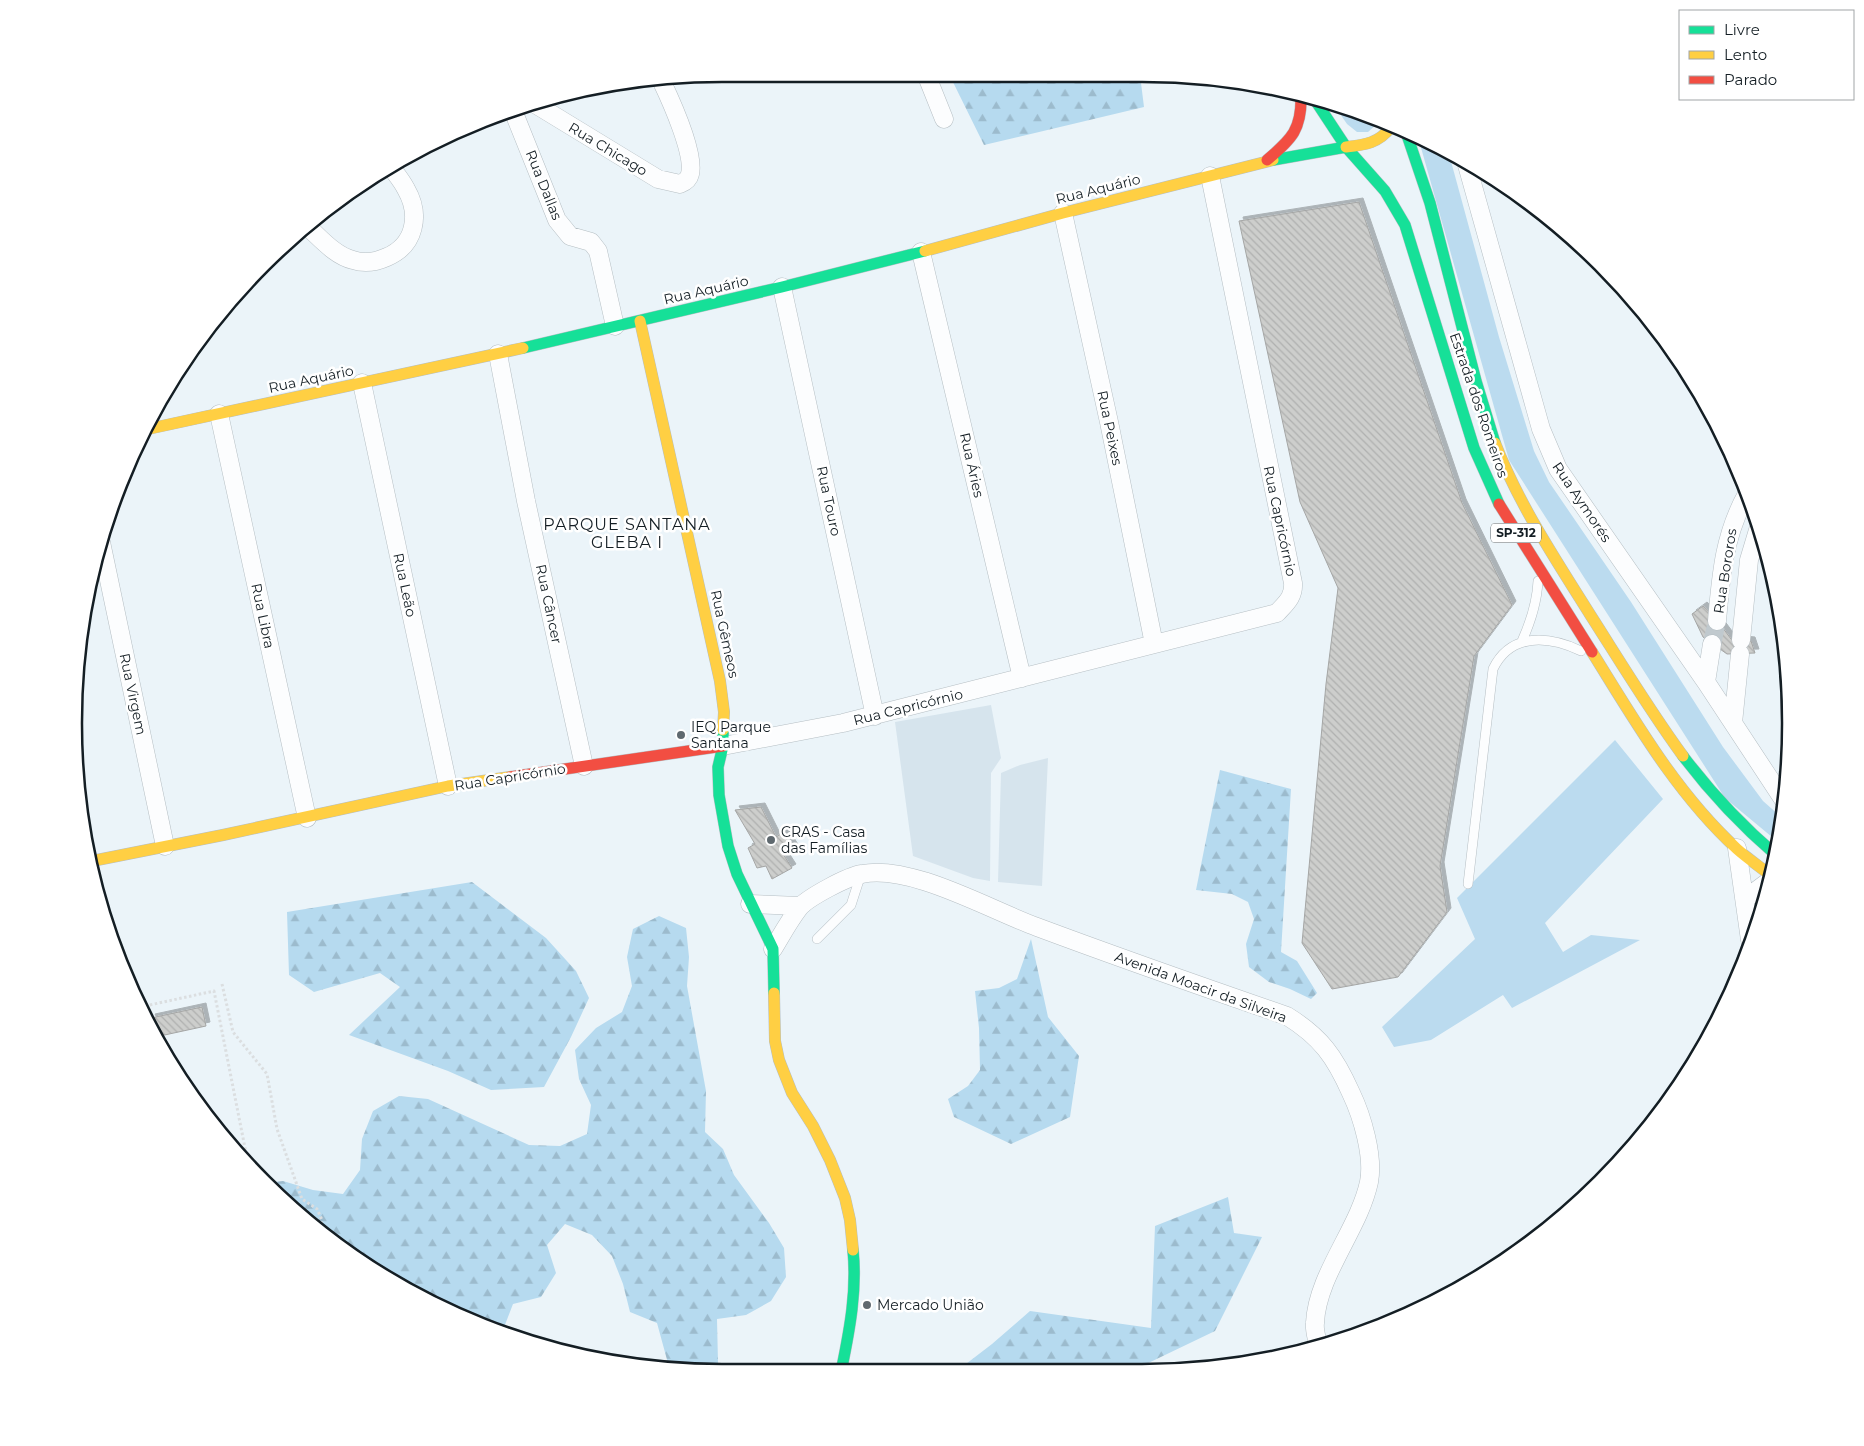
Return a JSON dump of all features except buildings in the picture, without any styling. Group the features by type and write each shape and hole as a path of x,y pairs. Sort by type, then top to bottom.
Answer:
{"street":[{"path":"929,82 944,119"},
{"name":"Rua Chicago","path":"542,108 658,178 674,184 685,182 690,173 690,155 663,86"},
{"path":"1266,161 1297,132 1301,120 1301,103"},
{"name":"Estrada dos Romeiros","path":"1320,108 1346,147 1385,191 1405,225 1474,448 1495,497 1595,658 1673,777 1737,848 1764,870"},
{"name":"Rua Dallas","path":"515,117 557,220 570,236 591,242 598,251 615,326"},
{"name":"Rua Aquário","path":"155,427 498,354 782,287 1266,161 1346,147 1364,146 1384,138 1388,132"},
{"name":"Estrada dos Romeiros","path":"1409,142 1430,202 1456,309 1485,414 1504,467 1526,513 1674,745 1714,796 1750,834 1769,849"},
{"path":"313,231 335,251 352,260 368,263 396,253 405,245 409,238 413,230 414,219 410,196 395,173"},
{"name":"Rua Aymorés","path":"1469,173 1549,452 1574,493 1706,682 1778,791"},
{"name":"Rua Capricórnio","path":"98,860 306,818 448,786 722,746 820,729 1277,613 1290,599 1293,590 1210,176"},
{"name":"Rua Peixes","path":"1063,213 1109,422 1154,644"},
{"name":"Rua Áries","path":"921,252 1022,678"},
{"name":"Rua Touro","path":"782,287 875,716"},
{"name":"Rua Gêmeos","path":"640,321 720,681 724,712 717,783 722,819 737,874 772,950"},
{"name":"Rua Câncer","path":"498,354 526,501 584,766"},
{"name":"Rua Leão","path":"362,384 448,786"},
{"name":"Rua Libra","path":"219,414 306,818"},
{"name":"Rua Bororos","path":"1717,621 1729,536 1734,518 1742,502"},
{"name":"Rua Bororos","path":"1733,723 1749,560 1756,544"},
{"name":"Rua Virgem","path":"104,557 165,846"},
{"path":"1706,682 1712,644"},
{"path":"1737,848 1745,898 1751,917"},
{"name":"Avenida Moacir da Silveira","path":"772,950 800,906 840,882 861,874 879,872 902,875 1035,926 1287,1016 1306,1028 1323,1045 1340,1068 1358,1108 1369,1160 1369,1180 1362,1206 1318,1301 1315,1324 1317,1339"},
{"path":"1745,898 1760,887"},
{"path":"750,904 800,906"},
{"path":"772,950 775,1041 779,1060 792,1092 813,1126 830,1160 845,1198 850,1220 855,1270 854,1295 852,1317 843,1364"}],"lane":[{"path":"1468,884 1493,669 1500,656 1522,641 1531,622 1536,603 1538,568"},
{"path":"1522,641 1543,640 1560,643 1595,658"},
{"path":"817,939 851,905 861,874"}],"path":[{"path":"222,984 233,1032 267,1074 277,1129 302,1199 317,1209 322,1222"},
{"path":"149,1005 214,991 245,1150"}],"shaded area":[{"path":"1340,114 1374,126 1368,132 1357,132 1347,124"},
{"path":"1421,148 1451,163 1499,337 1534,451 1549,482 1631,602 1723,747 1763,801 1775,812 1771,836 1725,798 1509,460"},
{"path":"991,705 1001,758 991,773 990,881 973,878 913,856 895,722"},
{"path":"1615,740 1663,799 1545,923 1563,952 1591,935 1640,940 1512,1008 1503,995 1431,1040 1394,1047 1382,1027 1475,939 1457,898"},
{"path":"1048,758 1042,886 998,882 1001,773 1020,765"}],"green space":[{"path":"953,82 1141,82 1144,107 984,145"},
{"path":"1220,770 1291,789 1281,952 1297,961 1317,993 1311,999 1269,982 1249,967 1246,944 1254,919 1248,902 1232,894 1196,890"},
{"path":"472,882 546,938 576,971 589,998 571,1037 544,1087 491,1090 448,1071 349,1035 400,987 380,973 314,992 289,975 287,912"},
{"path":"659,916 686,928 689,957 687,986 706,1091 705,1132 723,1149 734,1175 769,1223 784,1248 786,1277 771,1301 746,1315 717,1319 718,1363 667,1361 657,1323 630,1312 623,1284 612,1256 592,1235 565,1224 547,1245 556,1273 541,1297 513,1304 505,1325 440,1297 403,1278 367,1256 301,1205 276,1182 283,1181 313,1190 343,1194 360,1170 362,1139 373,1111 399,1096 428,1099 529,1145 560,1146 587,1134 591,1105 579,1079 575,1050 596,1028 622,1012 632,986 627,957 633,929"},
{"path":"1031,939 1048,1017 1079,1056 1070,1117 1011,1144 954,1117 948,1099 968,1086 980,1070 979,1028 975,991 999,988 1017,979"},
{"path":"1228,1197 1234,1233 1262,1237 1215,1331 1147,1364 966,1364 1030,1311 1151,1328 1155,1226"}],"tunnel":[{"path":"1712,644 1717,621"}],"traffic: fast":[{"path":"1320,108 1346,147 1385,191 1405,225 1474,448 1499,504"},
{"path":"1409,142 1430,203 1476,381 1495,443"},
{"path":"1273,160 1346,147"},
{"path":"523,348 925,251"},
{"path":"723,730 723,746 718,767 719,795 728,846 737,874 773,949 774,993"},
{"path":"1683,756 1727,808 1769,848"},
{"path":"843,1364 853,1294 853,1250"}],"traffic: slow":[{"path":"1346,147 1371,142 1382,137 1387,131"},
{"path":"925,251 1063,213 1273,160"},
{"path":"640,321 720,681 724,712 723,730"},
{"path":"155,427 523,348"},
{"path":"1495,443 1515,488 1552,553 1636,687 1683,756"},
{"path":"1592,652 1624,704 1676,780 1715,827 1737,849 1764,870"},
{"path":"98,860 223,835 448,786 510,777"},
{"path":"774,993 775,1041 779,1060 792,1093 813,1126 830,1160 845,1198 850,1220 853,1250"}],"traffic: jam":[{"path":"1267,160 1283,146 1294,132 1300,117 1301,103"},
{"path":"1499,504 1592,652"},
{"path":"510,777 723,746"}],"place":[{"name":"IEQ Parque Santana","path":"681,735"},
{"name":"CRAS - Casa das Famílias","path":"771,840"},
{"name":"Mercado União","path":"867,1305"}],"district":[{"name":"PARQUE SANTANA GLEBA I","path":"627,533"}]}
